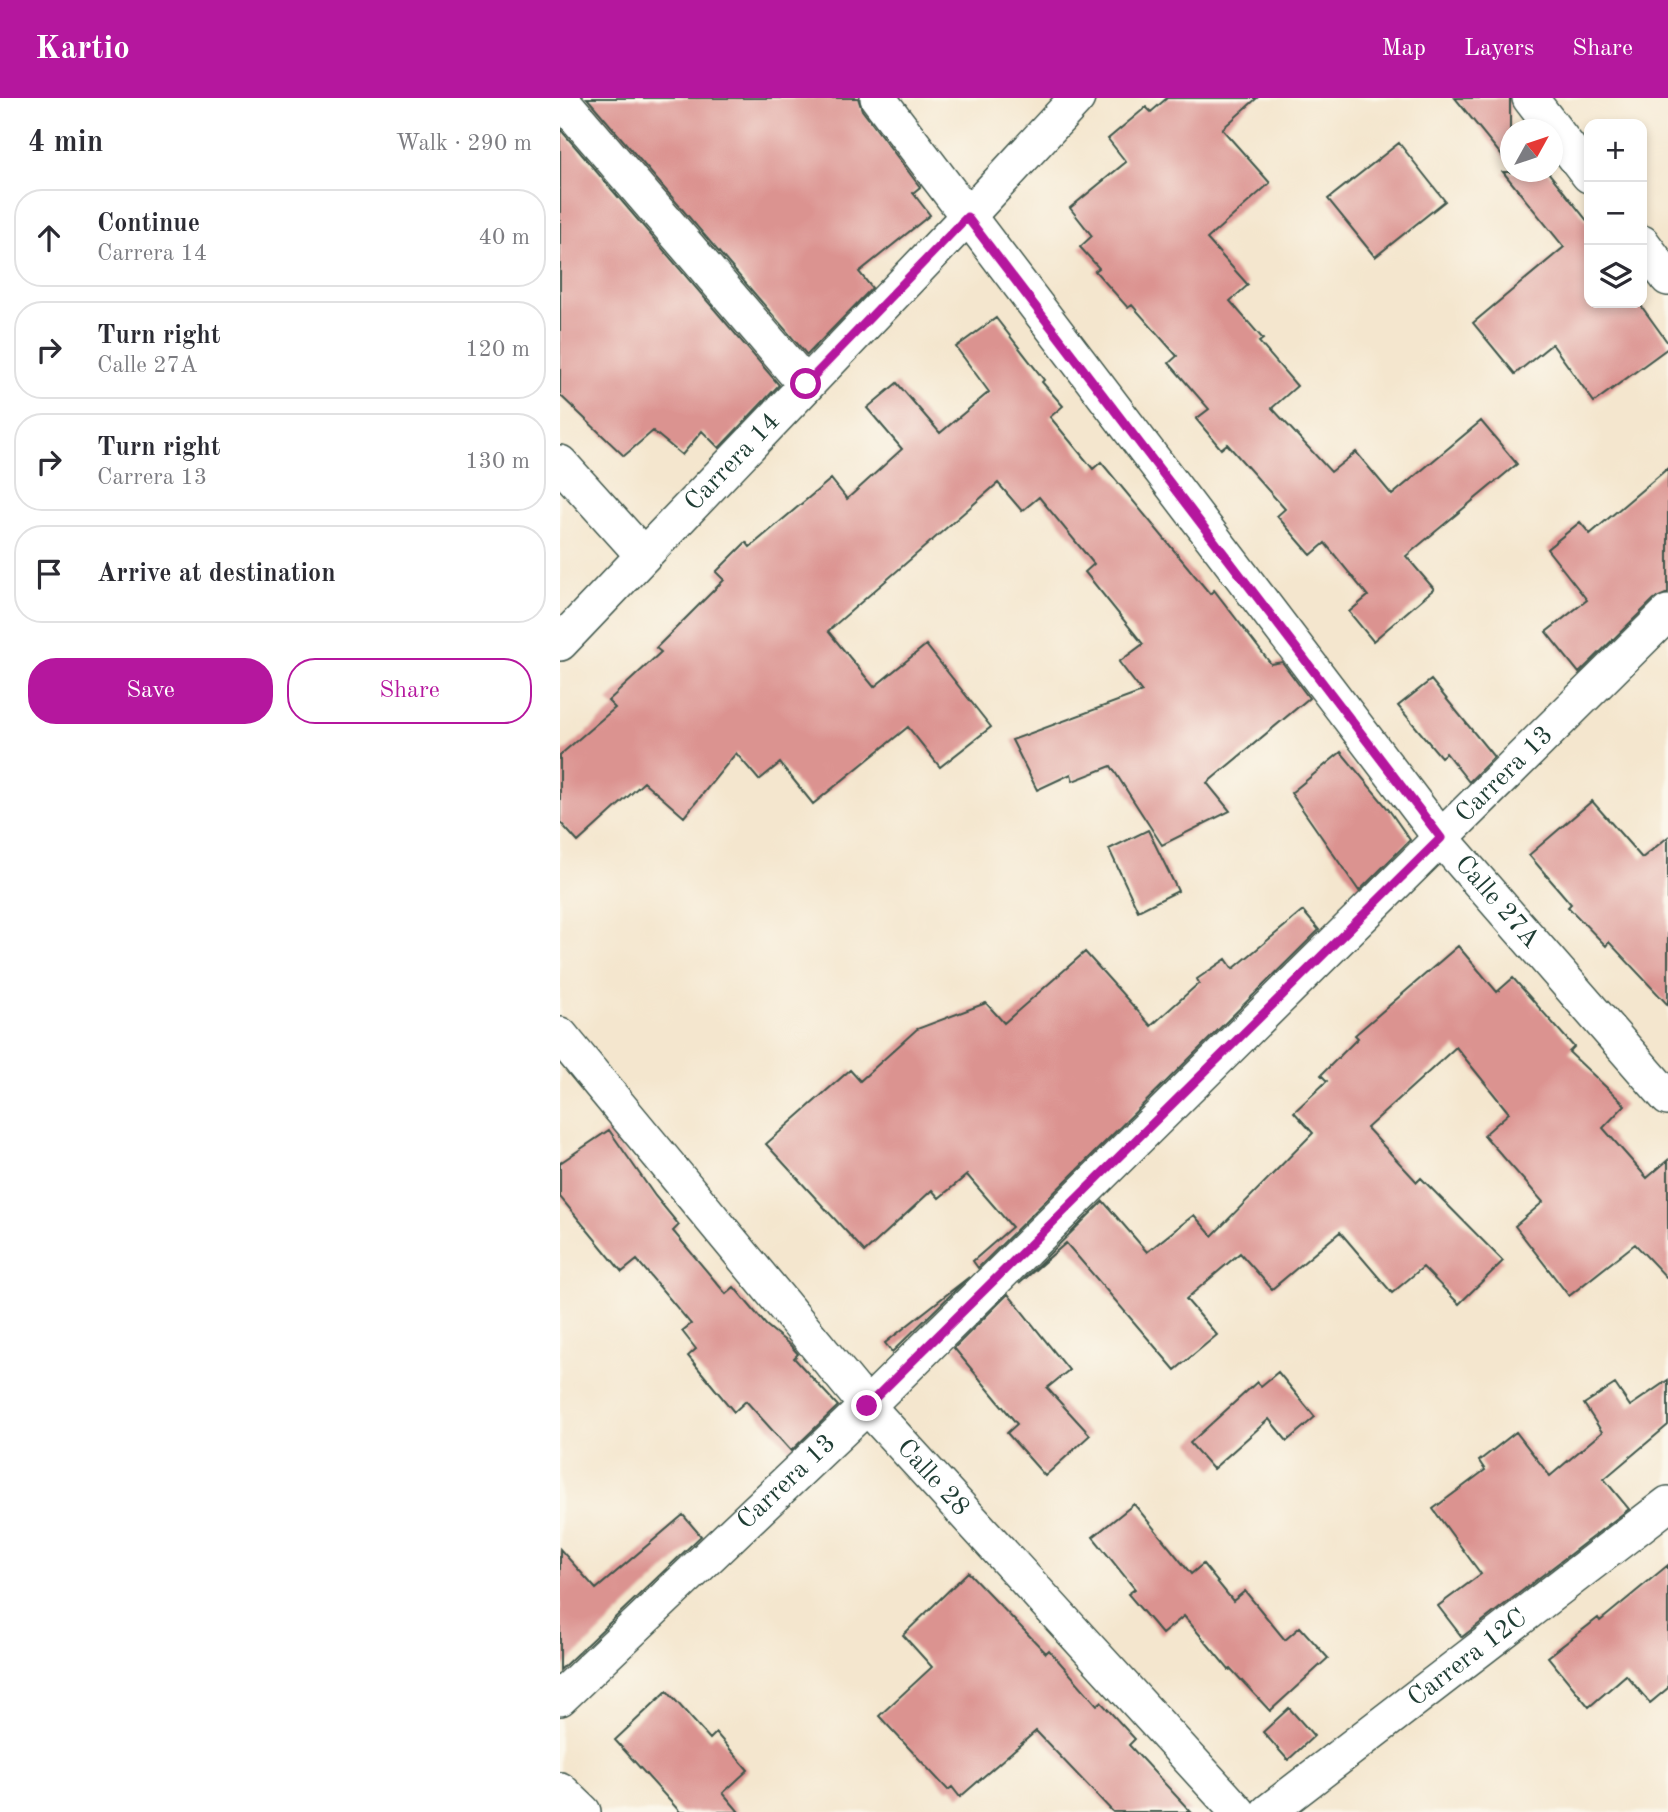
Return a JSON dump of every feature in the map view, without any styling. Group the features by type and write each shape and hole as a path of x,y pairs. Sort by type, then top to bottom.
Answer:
{"street":[{"path":"560,98 806,384"},
{"name":"Calle 27A","path":"878,98 1441,838 1668,1098"},
{"name":"Carrera 14","path":"560,643 1077,98"},
{"path":"1530,98 1584,168"},
{"path":"1643,245 1668,278"},
{"path":"560,463 643,555"},
{"name":"Carrera 13","path":"560,1698 867,1406 1668,613"},
{"name":"Calle 28","path":"560,1035 867,1406 1238,1812"},
{"name":"Carrera 12C","path":"1268,1812 1668,1504"},
{"path":"560,1790 583,1812"}],"building":[{"path":"587,98 858,98 862,110 920,187 913,193 930,215 859,272 872,288 807,355"},
{"path":"1167,98 1257,98 1222,129 1270,183 1207,239 1248,285 1230,301 1263,339 1259,342 1297,386 1272,408 1331,472 1356,452 1392,495 1481,421 1517,464 1406,556 1434,589 1373,641 1349,612 1368,596 1325,543 1311,555 1277,516 1285,509 1227,444 1221,449 1196,419 1209,409 1169,363 1177,356 1132,305 1128,308 1095,271 1099,268 1080,247 1092,236 1070,208 1126,162 1108,139 1146,107 1151,112"},
{"path":"1455,98 1510,98 1510,119 1500,119 1500,154"},
{"path":"560,129 779,385 719,448 702,431 682,455 653,431 624,456 560,395"},
{"path":"1399,143 1445,201 1375,257 1328,199"},
{"path":"1511,182 1556,182 1584,217 1584,308 1643,308 1668,343 1668,348 1594,402 1552,344 1515,374 1473,323 1564,247"},
{"path":"996,318 1044,380 1042,382 1063,406 1050,417 1093,469 1101,462 1210,594 1214,590 1271,664 1282,662 1309,698 1207,783 1230,811 1162,845 1111,766 1073,781 1071,774 1037,790 1012,740 1142,692 1119,662 1143,644 1085,572 1094,564 1039,497 1022,511 998,483 828,631 874,687 926,645 991,727 940,767 908,727 813,804 780,763 759,780 736,753 684,817 644,782 578,842 560,822 560,755 615,708 608,701 661,652 656,648 724,580 716,572 746,542 750,547 831,479 847,499 902,449 867,408 897,383 940,433 989,392 956,347"},
{"path":"1668,468 1668,593 1654,599 1579,673 1546,632 1587,600 1547,549 1580,522 1590,534"},
{"path":"1431,680 1494,757 1469,782 1446,753 1441,757 1398,706"},
{"path":"1341,752 1410,840 1359,891 1291,793"},
{"path":"1592,801 1642,858 1668,837 1668,1005 1609,942 1606,946 1568,907 1571,904 1529,855"},
{"path":"1148,830 1178,891 1138,911 1109,849"},
{"path":"1303,911 1319,930 978,1268 973,1261 1012,1227 967,1175 939,1198 932,1190 865,1252 766,1144 850,1070 860,1081 917,1029 986,1003 1004,1023 1085,952 1151,1026 1199,983 1197,979 1226,959 1233,969"},
{"path":"1458,946 1497,992 1513,978 1574,1047 1569,1052 1625,1105 1603,1128 1647,1178 1668,1160 1668,1279 1635,1244 1569,1296 1515,1226 1543,1202 1484,1135 1509,1113 1456,1047 1367,1128 1417,1182 1421,1178 1503,1261 1459,1304 1423,1267 1392,1293 1340,1232 1272,1289 1240,1253 1186,1299 1217,1335 1175,1370 1066,1243 1019,1284 1103,1201 1147,1252 1194,1215 1212,1236 1313,1133 1294,1112 1327,1081 1321,1075 1358,1038 1355,1035"},
{"path":"609,1130 655,1196 679,1225 673,1231 726,1294 734,1287 766,1325 790,1345 798,1354 794,1358 838,1406 791,1451 746,1401 734,1412 688,1356 696,1349 682,1331 691,1324 637,1260 622,1272 560,1197 560,1163"},
{"path":"969,1277 892,1352 885,1343"},
{"path":"1008,1294 1069,1370 1047,1388 1090,1435 1045,1476 1007,1433 1017,1424 954,1348"},
{"path":"1278,1372 1315,1417 1287,1441 1269,1419 1213,1469 1190,1443 1257,1382 1261,1386"},
{"path":"1668,1380 1668,1425 1604,1479 1629,1509 1462,1637 1438,1606 1481,1574 1433,1509 1485,1470 1479,1461 1516,1432 1550,1476 1602,1432 1584,1404 1615,1384 1630,1406"},
{"path":"1134,1504 1191,1574 1203,1564 1233,1601 1245,1591 1285,1640 1300,1627 1328,1658 1270,1711 1231,1669 1229,1670 1184,1616 1162,1634 1128,1594 1135,1589 1093,1537"},
{"path":"683,1515 701,1536 560,1670 560,1549 596,1589"},
{"path":"1668,1565 1668,1688 1650,1703 1626,1675 1589,1707 1548,1657 1598,1618 1600,1621"},
{"path":"968,1572 1046,1653 1049,1650 1097,1705 1101,1702 1135,1739 1129,1745 1191,1812 1113,1812 1036,1731 960,1797 952,1787 948,1790 879,1716 932,1667 903,1635"},
{"path":"667,1691 710,1739 716,1733 748,1770 723,1793 739,1812 680,1812 615,1740"},
{"path":"1289,1708 1314,1736 1288,1760 1263,1732"}],"route":[{"path":"806,384 967,217 1441,838 867,1406"}]}
